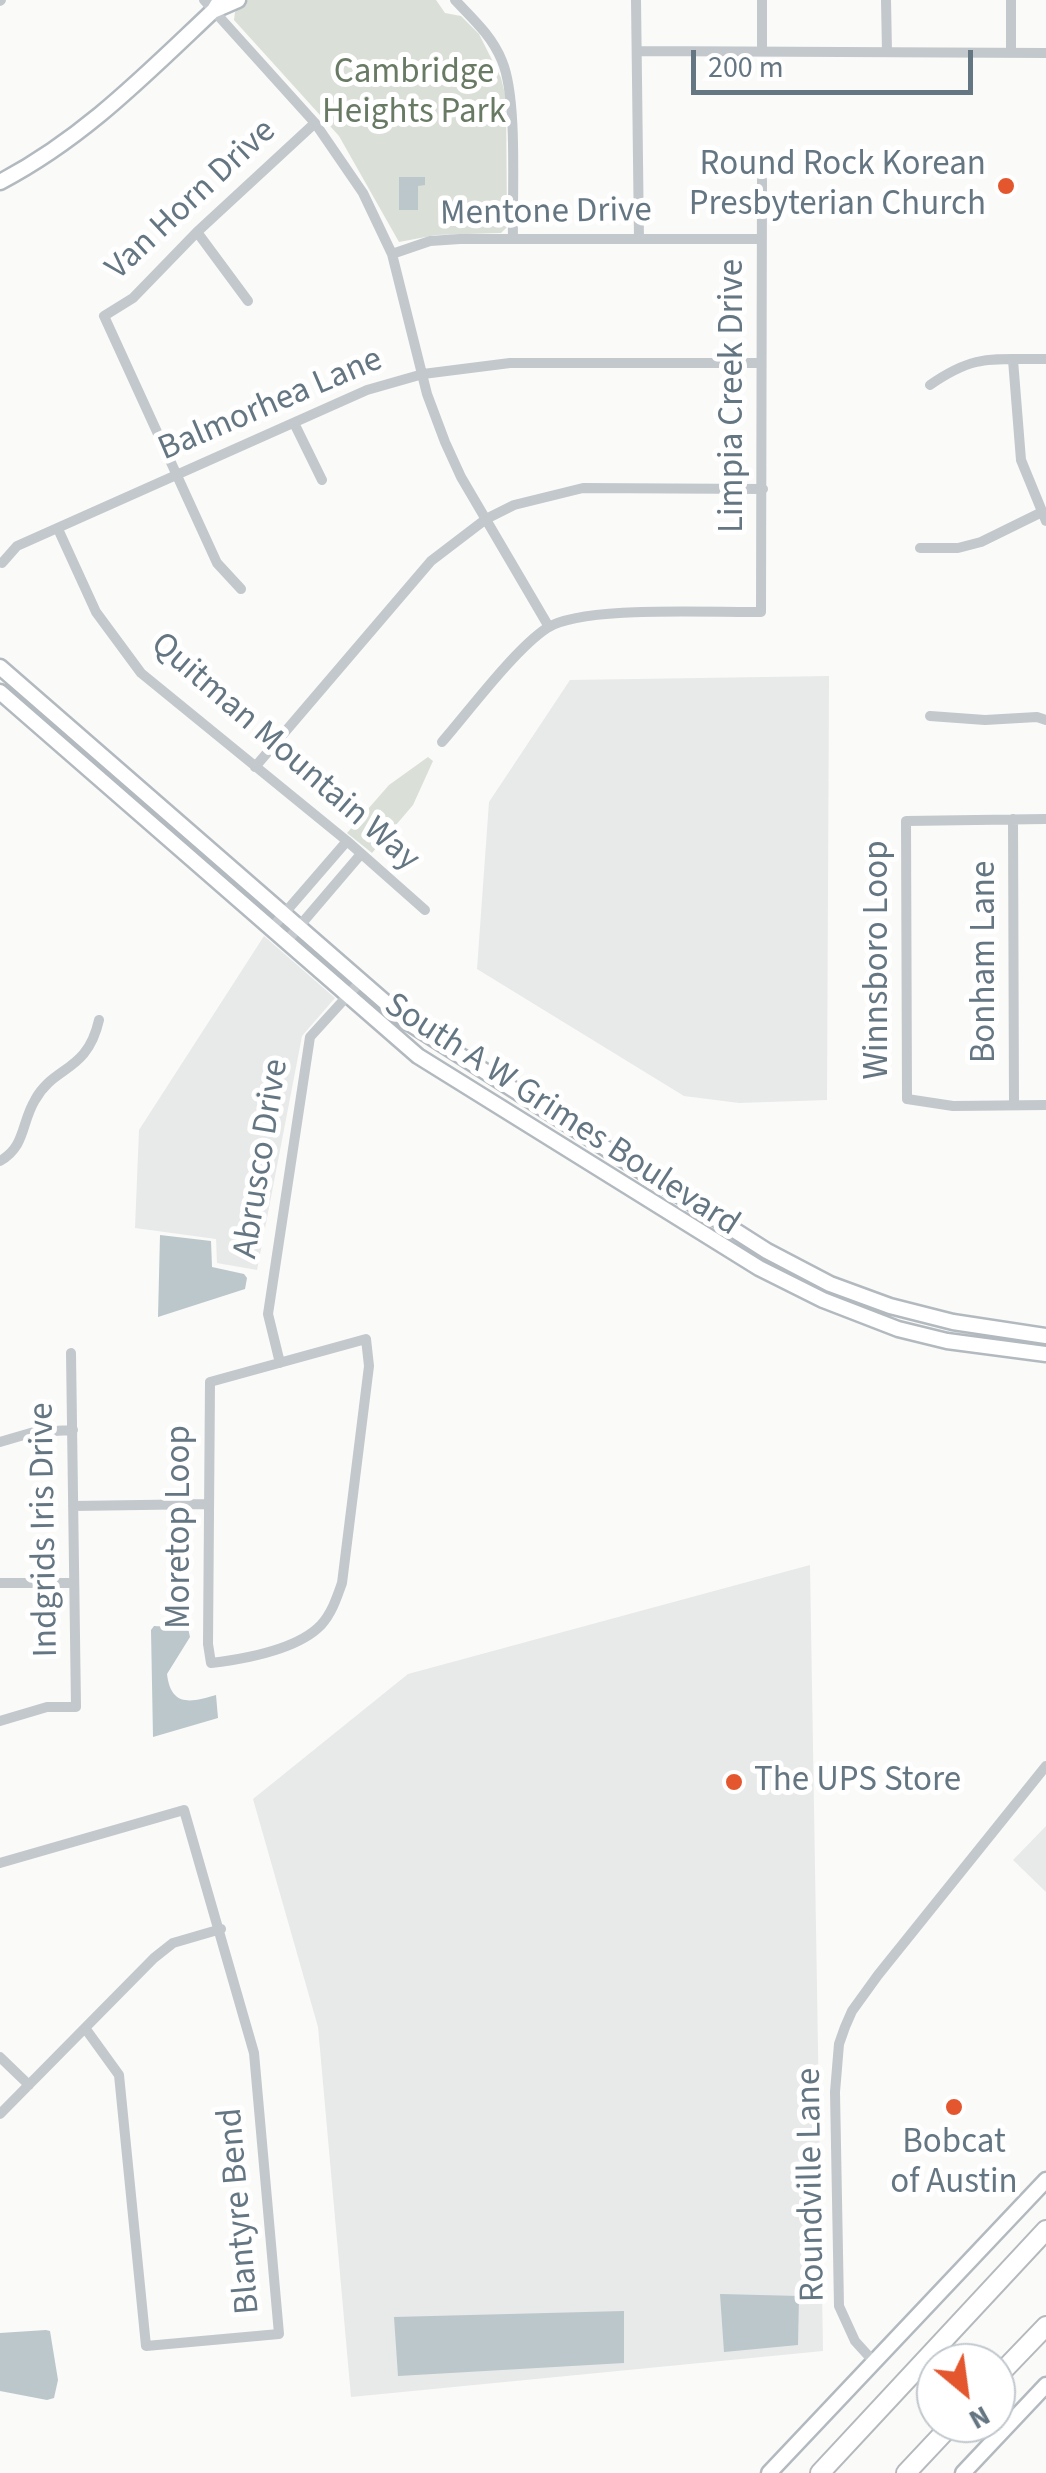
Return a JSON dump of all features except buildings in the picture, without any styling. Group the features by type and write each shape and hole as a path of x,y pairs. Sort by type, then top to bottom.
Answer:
{"highway":[{"path":"820,2473 1046,2230"},
{"path":"1016,2357 1046,2326"},
{"path":"906,2473 934,2443"}],"main road":[{"path":"0,182 79,134 213,4 238,0"},
{"name":"South A W Grimes Boulevard","path":"0,667 409,1023 767,1251 830,1284 890,1306 953,1322 1046,1336"},
{"name":"South A W Grimes Boulevard","path":"0,692 418,1056 759,1268 824,1300 898,1329 947,1341 1046,1354"},
{"path":"43,730 55,715"},
{"path":"161,834 174,819"},
{"path":"454,1078 474,1072 493,1076"},
{"path":"700,1232 711,1214"},
{"path":"824,1300 830,1284"},
{"path":"769,2473 1046,2180"},
{"path":"963,2473 1046,2385"}],"street":[{"path":"455,0 488,35 510,86 513,238"},
{"path":"636,0 639,239"},
{"path":"762,0 762,51"},
{"path":"886,0 887,52"},
{"path":"1011,0 1011,52"},
{"path":"213,4 315,124 364,192 392,254 445,442 549,627 442,742"},
{"path":"637,51 1046,52"},
{"name":"Van Horn Drive","path":"175,475 104,316 132,298 196,232 315,124"},
{"name":"Limpia Creek Drive","path":"549,627 567,618 596,614 761,612 762,180"},
{"path":"196,232 248,301"},
{"name":"Mentone Drive","path":"392,254 430,241 762,239"},
{"path":"930,385 960,364 1046,359"},
{"path":"920,548 958,548 1043,517 1022,460 1013,360"},
{"name":"Balmorhea Lane","path":"2,563 17,546 175,475 367,390 423,374 510,363 762,363"},
{"path":"294,422 322,480"},
{"path":"175,475 217,563 241,589"},
{"path":"256,767 432,562 486,518 540,497 583,488 763,489"},
{"name":"Quitman Mountain Way","path":"58,528 96,612 140,674 347,841 424,910"},
{"path":"930,716 1046,720"},
{"name":"Bonham Lane","path":"1013,819 1014,1104"},
{"name":"Winnsboro Loop","path":"1046,819 906,821 907,1099 953,1106 1046,1105"},
{"path":"270,930 347,841"},
{"path":"286,943 361,854"},
{"name":"Abrusco Drive","path":"280,1363 268,1314 310,1036 361,981"},
{"path":"0,1161 15,1151 35,1100 84,1056 95,1037 98,1020"},
{"name":"Moretop Loop","path":"366,1338 369,1366 342,1583 334,1606 320,1626 292,1643 232,1661 211,1663 210,1382 280,1363 366,1338"},
{"name":"Indgrids Iris Drive","path":"0,1720 47,1706 76,1707 72,1353"},
{"path":"0,1442 34,1432 73,1430"},
{"path":"73,1506 208,1504"},
{"path":"0,1582 74,1582"},
{"name":"Roundville Lane","path":"874,2362 855,2340 839,2306 835,2092 839,2044 852,2011 1046,1766"},
{"name":"Blantyre Bend","path":"0,1863 184,1810 254,2053 279,2334 146,2346 119,2075 85,2028"},
{"path":"0,2114 154,1958 173,1943 221,1929"},
{"path":"0,2056 29,2085"}],"shaded area":[{"path":"399,177 425,177 425,185 418,186 418,210 399,210"},
{"path":"829,676 827,1100 739,1103 684,1096 477,969 489,802 570,680"},
{"path":"264,936 335,998 302,1036 257,1270 217,1263 216,1239 135,1228 139,1130"},
{"path":"160,1235 211,1241 212,1267 244,1274 245,1289 158,1317"},
{"path":"810,1565 823,2351 351,2397 318,2027 253,1799 408,1674"},
{"path":"154,1626 188,1628 190,1637 167,1674 169,1685 184,1700 216,1695 218,1718 153,1737"},
{"path":"1046,1826 1046,1892 1013,1860"},
{"path":"720,2294 799,2296 798,2345 724,2352"},
{"path":"624,2311 624,2363 398,2376 394,2317"},
{"path":"50,2331 58,2380 54,2398 0,2391 0,2333"}],"green space":[{"name":"Cambridge Heights Park","path":"248,0 436,0 445,13 461,16 479,34 501,78 506,98 507,227 501,233 436,235 399,242 339,136 234,20 235,12"},
{"path":"428,757 433,761 413,805 372,853 347,833 389,785"}],"place":[{"name":"Round Rock Korean Presbyterian Church","path":"1006,186"},
{"name":"The UPS Store","path":"734,1782"},
{"name":"Bobcat of Austin","path":"954,2107"}]}
